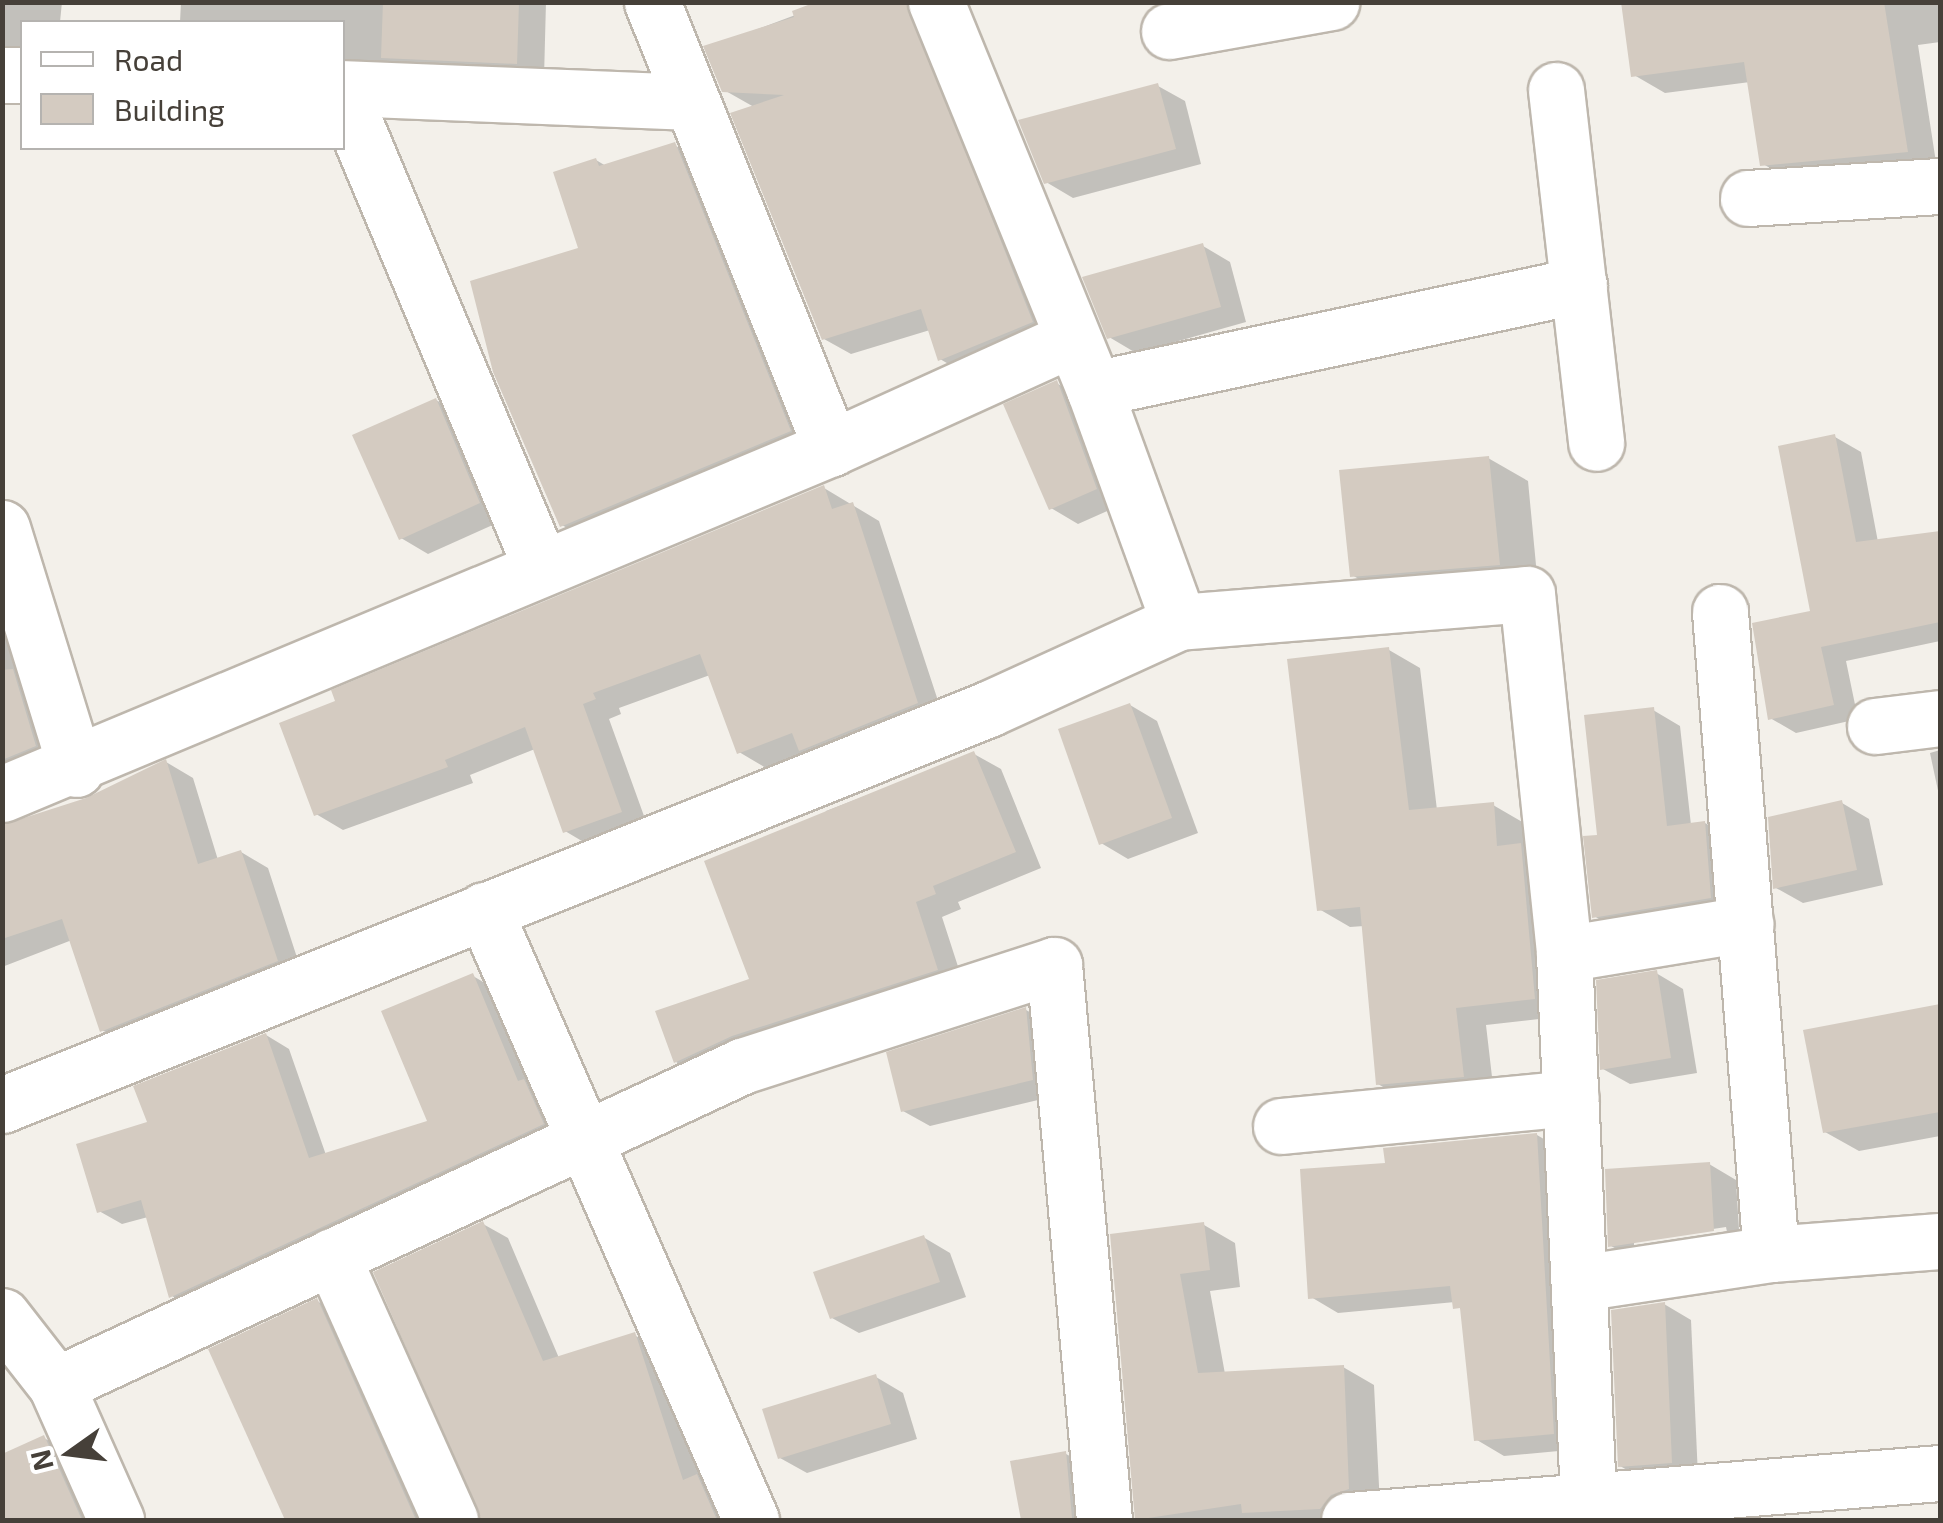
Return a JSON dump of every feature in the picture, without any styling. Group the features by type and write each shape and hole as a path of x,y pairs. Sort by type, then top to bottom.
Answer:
{"street":[{"path":"652,2 831,448"},
{"path":"936,2 1094,389 1179,622"},
{"path":"1170,32 1330,2"},
{"path":"345,90 689,102"},
{"path":"1556,90 1596,443"},
{"path":"345,97 540,567"},
{"path":"1748,198 1940,186"},
{"path":"1094,389 1580,285"},
{"path":"2,794 76,769 540,567 831,448 1072,340"},
{"path":"2,528 76,769"},
{"path":"2,1105 988,709 1179,622 1528,594 1564,954 1588,1509"},
{"path":"1720,612 1772,1254"},
{"path":"1875,726 1940,718"},
{"path":"484,910 751,1520"},
{"path":"1564,954 1746,924"},
{"path":"56,1385 742,1066 1054,965 1104,1520"},
{"path":"1281,1126 1570,1098"},
{"path":"1579,1283 1772,1254 1940,1242"},
{"path":"332,1256 450,1520"},
{"path":"2,1316 56,1385 116,1520"},
{"path":"1350,1520 1588,1509 1940,1473"}],"building":[{"path":"383,2 519,2 517,64 381,58"},
{"path":"816,2 906,2 1033,322 938,361 921,309 822,340 730,113 784,95 722,92 703,46 794,17 792,11"},
{"path":"1621,2 1884,2 1908,152 1760,166 1744,62 1631,77"},
{"path":"1158,83 1176,149 1044,184 1018,120"},
{"path":"675,142 791,431 560,527 493,372 470,281 578,248 553,172 596,158 599,166"},
{"path":"1203,243 1221,307 1107,339 1082,277"},
{"path":"1057,380 1097,489 1049,510 1003,404"},
{"path":"436,398 480,503 399,540 352,435"},
{"path":"1835,434 1856,542 1940,531 1940,622 1821,647 1834,705 1768,720 1752,623 1810,611 1778,446"},
{"path":"1489,456 1500,565 1350,577 1339,470"},
{"path":"824,485 832,509 853,502 918,703 799,751 792,733 737,754 700,654 593,693 596,699 583,704 622,812 563,833 525,727 445,760 448,767 314,816 279,723 335,701 331,690"},
{"path":"1389,647 1409,810 1494,802 1497,846 1521,843 1535,999 1456,1008 1464,1077 1376,1085 1360,907 1317,911 1287,659"},
{"path":"13,669 36,746 2,760 2,670"},
{"path":"1130,703 1172,818 1099,845 1058,729"},
{"path":"1654,707 1667,826 1705,821 1711,898 1592,918 1583,836 1597,835 1584,715"},
{"path":"974,751 1016,852 933,886 936,894 916,902 938,970 732,1036 674,1063 655,1011 749,979 704,861"},
{"path":"166,759 198,864 241,850 278,961 100,1032 62,919 2,939 2,825 86,798"},
{"path":"1842,800 1857,870 1773,889 1768,817"},
{"path":"1657,970 1671,1058 1600,1070 1596,980"},
{"path":"473,973 518,1081 524,1079 544,1124 169,1298 141,1200 97,1213 76,1144 147,1122 133,1086 266,1033 309,1158 427,1121 381,1011"},
{"path":"1940,1004 1940,1112 1823,1133 1803,1030"},
{"path":"1026,1007 1033,1080 901,1112 886,1052"},
{"path":"1537,1133 1554,1434 1474,1441 1460,1308 1453,1309 1450,1286 1308,1299 1300,1169 1385,1163 1383,1148"},
{"path":"1710,1162 1714,1231 1608,1247 1605,1169"},
{"path":"483,1221 543,1361 635,1332 683,1480 697,1474 717,1520 481,1520 373,1272"},
{"path":"1204,1222 1210,1270 1180,1274 1198,1373 1344,1365 1349,1489 1331,1495 1320,1509 1242,1513 1241,1504 1135,1520 1110,1234"},
{"path":"924,1235 940,1282 830,1319 813,1272"},
{"path":"317,1298 416,1520 285,1520 208,1349"},
{"path":"1665,1302 1672,1463 1618,1467 1611,1310"},
{"path":"876,1374 891,1424 778,1459 762,1409"},
{"path":"44,1435 82,1520 2,1520 2,1454"},
{"path":"1066,1451 1072,1518 1021,1520 1010,1461"}]}
